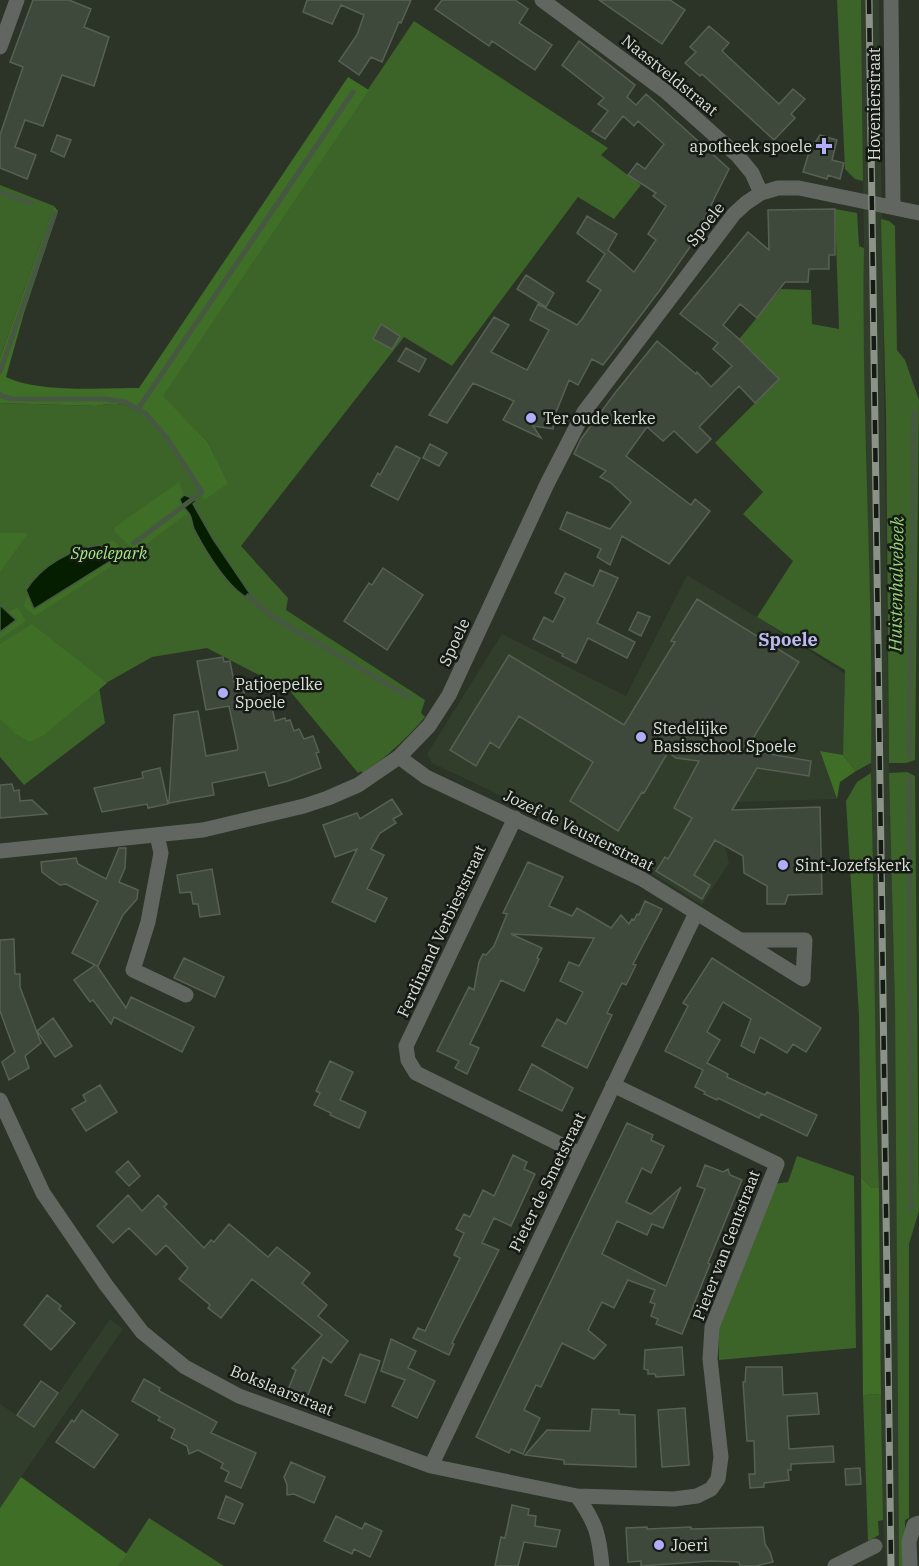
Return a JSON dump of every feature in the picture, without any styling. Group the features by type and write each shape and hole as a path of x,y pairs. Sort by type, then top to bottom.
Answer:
{"street":[{"path":"0,47 17,0"},
{"name":"Naastveldstraat","path":"542,0 673,98 738,156 752,173 761,193"},
{"name":"Hovenierstraat","path":"891,0 893,207"},
{"path":"761,193 778,188 799,188 919,213"},
{"name":"Spoele","path":"0,851 203,830 328,798 358,785 399,757 429,726 449,695 547,484 585,412 734,214 761,193"},
{"name":"Jozef de Veusterstraat","path":"399,757 426,777 642,879 742,940"},
{"name":"Ferdinand Verbieststraat","path":"515,818 406,1046 408,1060 416,1073 580,1154"},
{"path":"157,835 161,853 147,922 133,970 186,995"},
{"name":"Pieter de Smetstraat","path":"431,1466 696,913"},
{"name":"Pieter van Gentstraat","path":"577,1496 674,1499 697,1496 711,1489 718,1479 721,1457 710,1359 712,1327 777,1164 613,1085"},
{"name":"Bokslaarstraat","path":"0,1100 43,1193 106,1285 142,1332 184,1367 239,1396 431,1466 577,1496"},
{"path":"577,1496 591,1515 599,1536 602,1566"},
{"path":"910,1566 909,1542 916,1524"},
{"path":"835,1566 874,1546"}],"shaded area":[{"path":"861,0 879,0 889,773 895,1007 899,1566 886,1566 883,1520 879,1188 875,1072 875,905 862,345 864,248"},
{"path":"184,495 196,501 193,504 213,539 255,601 237,590 220,571 194,529 190,515 182,504 180,499"},
{"path":"100,545 117,557 34,609 26,590 40,573 68,554"},
{"name":"Stedelijke Basisschool Spoele","path":"687,575 845,674 843,755 820,751 837,799 737,802 721,829 729,863 702,905 619,852 432,763 427,754 502,634 626,696"},
{"path":"0,605 16,620 0,632"},
{"path":"110,1319 123,1329 0,1508 0,1404 35,1427"}],"green space":[{"path":"837,0 861,0 863,181 855,179 845,169"},
{"name":"Spoelepark","path":"414,21 608,148 601,155 641,185 614,219 578,197 452,366 404,337 241,546 288,598 286,610 425,700 421,713 425,717 388,754 363,773 361,771 358,773 290,691 207,648 152,657 99,687 105,723 24,785 0,757 0,403 128,406 138,411 159,433 204,499 227,484 208,442 162,396"},
{"path":"348,77 369,90 163,396 208,442 228,484 204,500 159,433 138,411 128,406 0,403 0,358 54,206 58,211 24,313 6,377 19,382 52,388 139,388"},
{"path":"0,185 54,206 0,358"},
{"path":"835,209 857,213 859,246 864,248 871,763 856,771 843,755 845,670 757,617 793,561 743,514 763,492 715,443 779,379 749,350 730,350 781,289 811,290 812,324 839,329"},
{"path":"881,219 895,226 897,350 905,360 919,400 915,760 906,763 889,763 886,412"},
{"path":"179,482 184,495 180,499 181,504 188,513 136,552 114,531 115,527"},
{"path":"0,533 26,533 27,535 0,572"},
{"path":"113,540 125,552 121,560 35,616 23,606 28,596 33,609 116,556 100,545"},
{"path":"18,608 26,621 0,639 0,632 16,620 8,612"},
{"path":"32,624 107,683 44,735 30,742 16,734 0,719 0,644"},
{"path":"820,751 843,755 856,771 840,782 837,799"},
{"path":"907,772 915,776 919,1211 909,1244 909,1518 905,1520 905,1566 899,1566 895,1007 889,773"},
{"path":"871,773 879,1188 872,1188 861,1177 859,1016 846,801 857,782"},
{"path":"797,1156 854,1176 856,1348 719,1360 718,1327 774,1184 788,1182"},
{"path":"861,1177 872,1188 879,1188 881,1395 863,1396"},
{"path":"881,1395 883,1520 878,1521 879,1535 868,1541 863,1396"},
{"path":"21,1477 127,1554 118,1566 0,1566 0,1508"},
{"path":"149,1518 224,1566 118,1566"}],"building":[{"path":"33,0 69,0 91,9 84,27 109,37 94,86 62,75 43,126 25,120 15,147 36,155 27,179 0,168 0,135 23,67 10,62"},
{"path":"307,0 411,0 382,62 371,57 359,75 339,61 357,35 364,15 341,5 332,24 303,12"},
{"path":"442,0 515,0 528,9 519,23 552,45 535,70 492,41 489,46 435,9"},
{"path":"599,0 670,0 685,10 662,44"},
{"path":"709,26 729,43 722,51 779,104 793,89 805,99 791,114 795,118 774,140 702,74 700,76 685,63 696,52 690,47"},
{"path":"579,41 635,85 627,97 636,105 646,94 729,169 690,247 660,290 603,365 592,359 578,385 569,380 555,415 553,429 533,426 541,438 503,420 514,401 473,383 447,423 429,415 494,317 509,325 491,352 527,370 549,330 530,320 538,304 577,325 582,319 601,290 587,281 605,254 577,233 587,216 617,234 608,250 634,272 656,240 648,234 666,206 653,196 656,193 628,175 637,163 645,169 664,144 638,121 634,126 623,116 605,139 592,131 608,111 598,104 604,98 562,65"},
{"path":"57,135 71,140 64,157 51,151"},
{"name":"apotheek spoele","path":"820,135 837,140 832,160 844,163 840,179 828,175 827,179 803,172 809,152"},
{"path":"835,209 835,255 829,255 829,269 809,269 808,282 785,282 757,318 740,304 723,325 779,379 755,403 739,386 699,427 711,439 697,453 674,431 663,441 647,427 626,456 691,505 695,499 710,511 669,564 622,536 610,565 597,557 601,549 560,529 567,512 610,529 631,502 611,483 600,477 606,471 574,454 581,439 657,341 696,374 697,372 711,387 732,366 713,349 718,343 680,314 748,232 769,250 768,210"},
{"path":"526,275 554,293 546,307 517,289"},
{"path":"381,324 400,336 392,349 373,339"},
{"path":"406,348 426,359 419,372 398,361"},
{"path":"430,444 447,453 439,466 423,458"},
{"path":"396,446 420,458 398,500 371,486 378,473 380,475"},
{"path":"383,568 423,595 387,650 344,621 369,583 372,585"},
{"path":"600,570 618,578 597,623 635,642 627,658 588,638 576,663 533,639 544,617 553,622 565,598 555,593 565,573 593,586"},
{"path":"697,599 799,662 746,750 811,761 809,776 757,768 732,810 820,807 822,894 788,895 785,904 767,904 767,886 744,873 743,856 715,840 694,875 710,885 702,899 656,871 665,857 668,859 692,818 674,808 699,761 676,758 668,752 618,831 570,801 593,762 519,716 499,748 490,742 476,766 450,750 509,655 624,725 675,642 671,641"},
{"path":"638,612 650,617 641,636 629,630"},
{"path":"223,657 224,662 230,661 234,682 242,681 246,703 270,699 275,721 285,718 286,721 290,720 294,731 299,729 304,739 313,736 319,752 316,753 321,768 269,786 265,772 212,783 214,795 169,803 174,715 198,711 206,756 238,748 229,706 206,710 197,661"},
{"path":"160,768 168,804 148,808 147,804 102,812 94,788 143,778 142,772"},
{"path":"12,784 14,791 19,790 20,801 32,800 47,814 0,818 0,785"},
{"path":"392,799 402,814 393,819 396,823 380,833 371,849 384,855 367,889 387,898 375,922 332,902 357,849 335,857 323,825 357,813 360,819"},
{"path":"119,848 126,848 125,868 119,882 138,890 137,899 123,915 97,966 126,1008 131,997 194,1027 182,1052 114,1017 111,1024 93,1000 90,1002 74,980 95,965 72,953 98,901 66,884 60,885 51,879 42,872 41,862 76,858 78,864 106,879"},
{"path":"528,862 563,877 549,906 572,916 577,908 611,928 621,915 629,924 637,914 639,915 645,901 662,909 633,964 636,965 626,985 622,983 607,1013 612,1015 587,1068 542,1046 557,1019 566,1024 583,992 560,981 569,962 579,966 594,938 511,934 542,948 537,958 539,959 524,991 501,980 470,1044 479,1048 467,1074 455,1068 459,1061 437,1051 469,987 474,990 479,962 483,954 486,955 494,946 507,914 503,913"},
{"path":"212,869 220,914 200,917 198,904 193,904 191,892 180,893 177,875"},
{"path":"14,939 15,974 20,974 20,987 41,1043 25,1056 29,1068 9,1080 2,1062 15,1052 0,1011 0,940"},
{"path":"184,958 224,977 215,997 174,978"},
{"path":"712,958 821,1028 806,1052 793,1044 787,1053 760,1037 754,1053 741,1046 751,1019 723,1002 707,1032 720,1040 707,1063 728,1074 727,1077 765,1095 767,1092 817,1115 807,1136 761,1114 759,1118 718,1098 717,1100 704,1094 705,1092 695,1087 703,1070 665,1051 688,1006 683,1003"},
{"path":"53,1018 72,1046 55,1057 37,1031"},
{"path":"330,1061 353,1072 340,1100 366,1112 359,1128 314,1105 320,1093 316,1091"},
{"path":"532,1064 573,1088 562,1111 519,1090"},
{"path":"100,1085 117,1112 86,1131 72,1109 86,1101 83,1095"},
{"path":"627,1123 653,1135 651,1140 664,1146 651,1173 642,1168 626,1202 651,1214 681,1187 663,1228 652,1224 647,1235 617,1221 602,1254 659,1283 666,1286 705,1189 697,1186 705,1165 723,1172 728,1169 730,1175 742,1180 682,1334 656,1324 658,1319 651,1316 655,1304 650,1302 655,1290 628,1280 614,1308 602,1302 588,1330 606,1345 594,1359 562,1343 541,1387 536,1385 524,1410 540,1418 523,1454 511,1449 509,1453 476,1437"},
{"path":"513,1155 527,1162 524,1169 535,1174 511,1226 494,1218 482,1243 499,1250 452,1343 454,1344 449,1355 413,1338 418,1328 425,1331 460,1258 454,1255 464,1233 456,1229 464,1214 470,1217 483,1190 494,1196"},
{"path":"128,1161 140,1176 129,1186 116,1172"},
{"path":"128,1195 142,1211 158,1195 167,1204 164,1207 204,1248 211,1240 214,1242 229,1224 268,1257 277,1247 310,1273 302,1283 327,1305 318,1316 348,1341 331,1363 323,1357 306,1400 287,1392 296,1370 292,1368 322,1335 252,1279 221,1318 208,1308 210,1305 179,1279 188,1268 166,1245 156,1255 129,1228 113,1243 97,1226"},
{"path":"47,1295 61,1306 59,1309 75,1323 51,1350 24,1325"},
{"path":"391,1339 416,1351 408,1368 435,1381 417,1418 392,1406 405,1380 381,1371"},
{"path":"682,1347 684,1375 656,1377 655,1374 648,1374 648,1370 644,1369 645,1350"},
{"path":"360,1354 380,1361 365,1403 345,1395"},
{"path":"746,1367 782,1367 783,1395 817,1393 819,1414 787,1416 789,1449 833,1446 834,1462 791,1464 791,1470 788,1470 789,1480 764,1483 764,1487 750,1488 749,1474 755,1474 754,1441 747,1441 743,1382 745,1382"},
{"path":"144,1379 160,1388 159,1391 217,1422 211,1433 256,1453 241,1488 225,1481 229,1472 221,1468 223,1463 198,1450 189,1454 187,1446 171,1438 175,1429 158,1420 160,1417 132,1401"},
{"path":"41,1381 58,1393 34,1427 17,1415"},
{"path":"685,1408 689,1465 662,1467 658,1410"},
{"path":"592,1409 619,1410 619,1414 635,1415 636,1467 564,1464 564,1460 525,1455 547,1430 590,1431"},
{"path":"82,1410 118,1435 94,1468 56,1442"},
{"path":"291,1462 325,1477 314,1503 294,1494 287,1495 284,1477"},
{"path":"860,1468 861,1484 846,1485 845,1469"},
{"path":"226,1496 243,1504 234,1524 218,1518"},
{"path":"512,1505 529,1509 528,1515 536,1516 535,1526 560,1530 556,1547 524,1542 518,1566 495,1566 501,1537 505,1538"},
{"path":"336,1516 362,1529 365,1523 382,1531 370,1557 354,1549 352,1554 324,1541"},
{"path":"647,1527 647,1529 691,1527 691,1529 763,1527 765,1544 773,1562 756,1566 740,1566 739,1562 711,1561 641,1566 641,1561 628,1562 626,1528"}],"waterway":[{"path":"138,409 353,92"},
{"path":"0,192 31,203"},
{"path":"0,372 55,213"},
{"path":"0,394 12,399 105,399 125,402 145,413 167,438 202,492 134,543"},
{"name":"Huistenhalvebeek","path":"909,756 914,412"},
{"path":"248,596 273,617 409,697"},
{"name":"Huistenhalvebeek","path":"909,778 911,1211"}],"railway":[{"path":"869,0 891,1566"}],"place":[{"name":"apotheek spoele","path":"824,146"},
{"name":"Ter oude kerke","path":"531,418"},
{"name":"Patjoepelke Spoele","path":"223,693"},
{"name":"Stedelijke Basisschool Spoele","path":"641,737"},
{"name":"Sint-Jozefskerk","path":"783,865"},
{"name":"Joeri","path":"659,1545"}],"district":[{"name":"Spoele","path":"788,639"}]}
